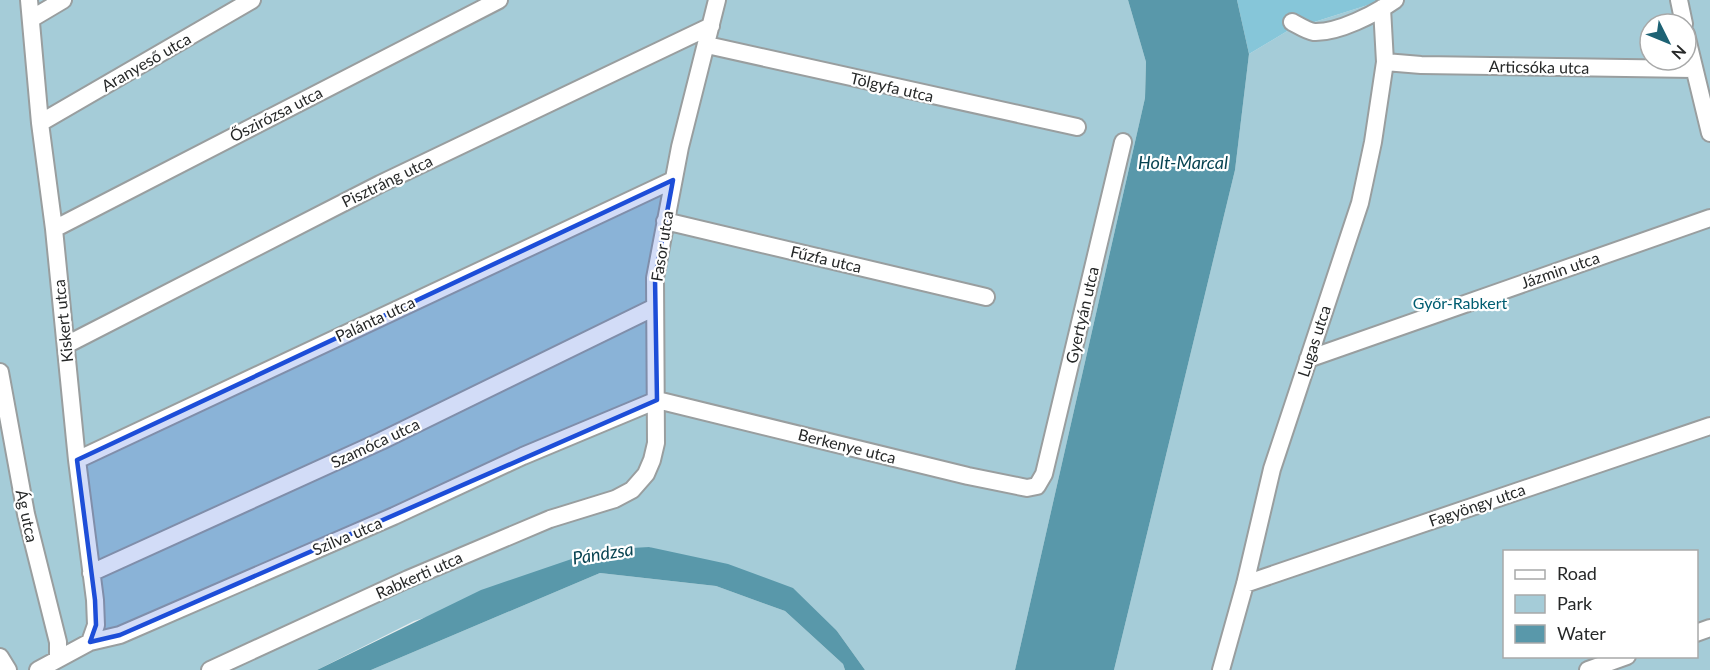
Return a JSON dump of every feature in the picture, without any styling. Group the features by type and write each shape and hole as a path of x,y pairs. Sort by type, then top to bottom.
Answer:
{"street":[{"name":"Kiskert utca","path":"29,0 40,123 54,229 96,625 90,642"},
{"path":"31,19 63,0"},
{"name":"Aranyeső utca","path":"40,123 252,0"},
{"name":"Őszirózsa utca","path":"54,229 499,0"},
{"name":"Fasor utca","path":"632,490 646,474 656,442 655,278 680,147 717,0"},
{"path":"1292,22 1312,32 1336,29 1388,4"},
{"name":"Lugas utca","path":"1221,670 1245,584 1272,469 1360,203 1373,142 1385,62 1388,4"},
{"name":"Pisztráng utca","path":"66,345 380,184 711,26"},
{"name":"Tölgyfa utca","path":"707,45 1077,127"},
{"name":"Articsóka utca","path":"1385,62 1421,65 1638,68"},
{"path":"1695,72 1710,133"},
{"name":"Gyertyán utca","path":"1037,486 1044,474 1123,142"},
{"name":"Palánta utca","path":"77,460 673,180"},
{"name":"Jázmin utca","path":"1308,359 1710,218"},
{"name":"Fűzfa utca","path":"665,222 986,297"},
{"name":"Szamóca utca","path":"91,573 381,441 655,307"},
{"name":"Ág utca","path":"0,372 26,513 58,642 58,659"},
{"name":"Berkenye utca","path":"657,400 968,476 1027,488 1037,486"},
{"name":"Szilva utca","path":"38,670 90,642 120,635 393,516 523,456 657,400"},
{"name":"Fagyöngy utca","path":"1245,584 1710,426"},
{"name":"Rabkerti utca","path":"210,670 408,579 550,519 615,499 632,490"},
{"path":"0,657 8,670"},
{"path":"1588,670 1624,658"}],"highlighted area":[{"path":"673,180 655,278 657,400 120,635 90,642 96,625 95,600 77,460"}],"green space":[{"path":"0,0 1128,0 1146,62 1145,98 1015,670 865,670 837,631 649,547 414,621 317,670 0,670"},
{"name":"Győr-Rabkert","path":"1378,0 1710,0 1710,670 1114,670 1235,170 1249,54 1289,30"},
{"path":"600,573 716,586 785,611 843,664 845,670 371,670"}],"shaded area":[{"path":"1237,0 1378,0 1289,30 1249,54"}],"water":[{"name":"Holt-Marcal","path":"1128,0 1237,0 1249,54 1235,170 1114,670 1015,670 1145,98 1146,62"},
{"name":"Pándzsa","path":"649,547 728,564 793,588 837,631 865,670 845,670 843,664 785,611 716,586 600,573 371,670 317,670 481,590 598,550"}]}
